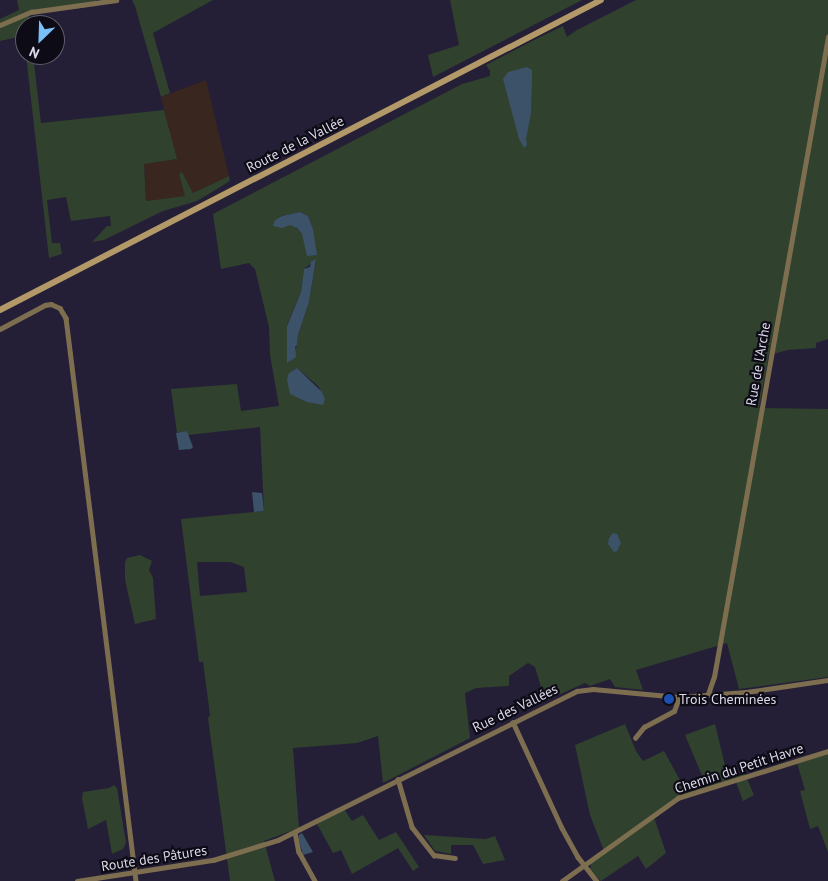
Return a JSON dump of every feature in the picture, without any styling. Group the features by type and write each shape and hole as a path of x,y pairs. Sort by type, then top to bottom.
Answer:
{"main road":[{"name":"Route de la Vallée","path":"0,310 601,0"}],"street":[{"path":"0,25 31,12 116,0"},
{"name":"Rue de l'Arche","path":"708,694 714,677 828,37"},
{"path":"0,329 45,305 51,304 60,308 66,318 136,881"},
{"name":"Rue des Vallées","path":"235,854 295,832 577,691 586,689 679,697 746,692 828,680"},
{"path":"635,738 644,727 674,711 679,697"},
{"path":"513,722 562,828 584,866 597,881"},
{"name":"Chemin du Petit Havre","path":"562,881 678,798 828,751"},
{"path":"398,779 412,827 434,855 455,858"},
{"path":"295,832 302,858 315,881"},
{"name":"Route des Pâtures","path":"77,881 134,873 235,854"}],"shaded area":[{"path":"206,80 229,176 193,193 182,172 179,174 186,196 146,201 144,164 176,159 161,97"}],"green space":[{"path":"17,0 96,0 96,6 29,15 15,15 15,38 0,41 0,19 19,10"},
{"path":"132,0 213,0 153,33 170,93 161,97 135,6"},
{"path":"450,0 582,0 433,77 428,55 459,45"},
{"path":"636,0 828,0 828,339 816,343 816,348 788,350 769,355 759,408 828,409 828,677 739,689 727,643 636,670 643,690 615,687 610,679 590,686 585,683 545,701 535,667 528,663 509,676 509,686 476,688 465,693 470,738 383,783 378,736 357,743 293,748 299,828 264,841 275,881 230,881 208,718 210,715 203,662 199,662 181,519 264,511 260,427 188,435 187,431 177,433 171,389 237,384 241,411 279,406 270,355 269,327 255,269 249,263 221,269 213,214 462,84 490,76 490,71 486,65 536,39 563,26 567,37","holes":["300,212 308,216 313,229 302,234 294,225 275,220 282,216","316,260 309,302 298,335 297,345 288,363 287,325 301,292 304,269","297,368 318,386 325,399 289,373","197,562 230,562 244,567 247,592 200,596"]},
{"path":"27,65 34,65 41,123 164,110 177,159 144,164 146,201 185,196 179,174 182,172 193,193 229,176 230,181 197,201 163,211 104,240 92,242 107,226 111,226 110,216 71,221 66,197 47,200 52,243 60,243 62,254 49,258"},
{"path":"140,555 152,561 149,570 153,578 156,619 135,624 125,580 125,562 127,558"},
{"path":"625,724 636,751 643,761 664,751 686,791 706,785 685,735 715,724 728,778 745,774 754,795 743,801 736,782 675,802 654,817 666,853 646,869 638,856 601,881 590,870 591,863 604,851 590,815 575,745"},
{"path":"828,753 828,852 818,826 810,829 800,791 805,790 797,763"},
{"path":"114,785 117,788 126,843 123,849 112,854 106,820 88,829 82,798 83,792 109,788"},
{"path":"344,809 352,821 363,815 379,840 396,832 419,867 413,871 398,848 352,874 341,850 333,853 317,824"},
{"path":"424,835 486,839 495,836 505,860 483,864 473,845 451,845 451,854 435,851"}],"water":[{"path":"527,67 532,70 531,113 526,139 527,145 524,148 519,139 503,79 508,72"},
{"path":"300,212 308,216 313,229 317,255 307,256 302,234 297,228 290,225 282,228 273,226 275,220 282,216"},
{"path":"316,259 309,302 295,347 296,357 287,363 287,326 301,292 304,269 310,267 311,262"},
{"path":"297,368 322,392 325,399 323,405 307,402 290,394 287,379 289,373"},
{"path":"187,431 193,447 191,449 179,450 176,433"},
{"path":"252,492 262,493 264,511 254,512"},
{"path":"613,533 617,534 621,543 617,551 614,552 608,544 609,538"},
{"path":"302,833 313,852 303,855 299,840 299,835"}],"place":[{"name":"Trois Cheminées","path":"669,699"}]}
